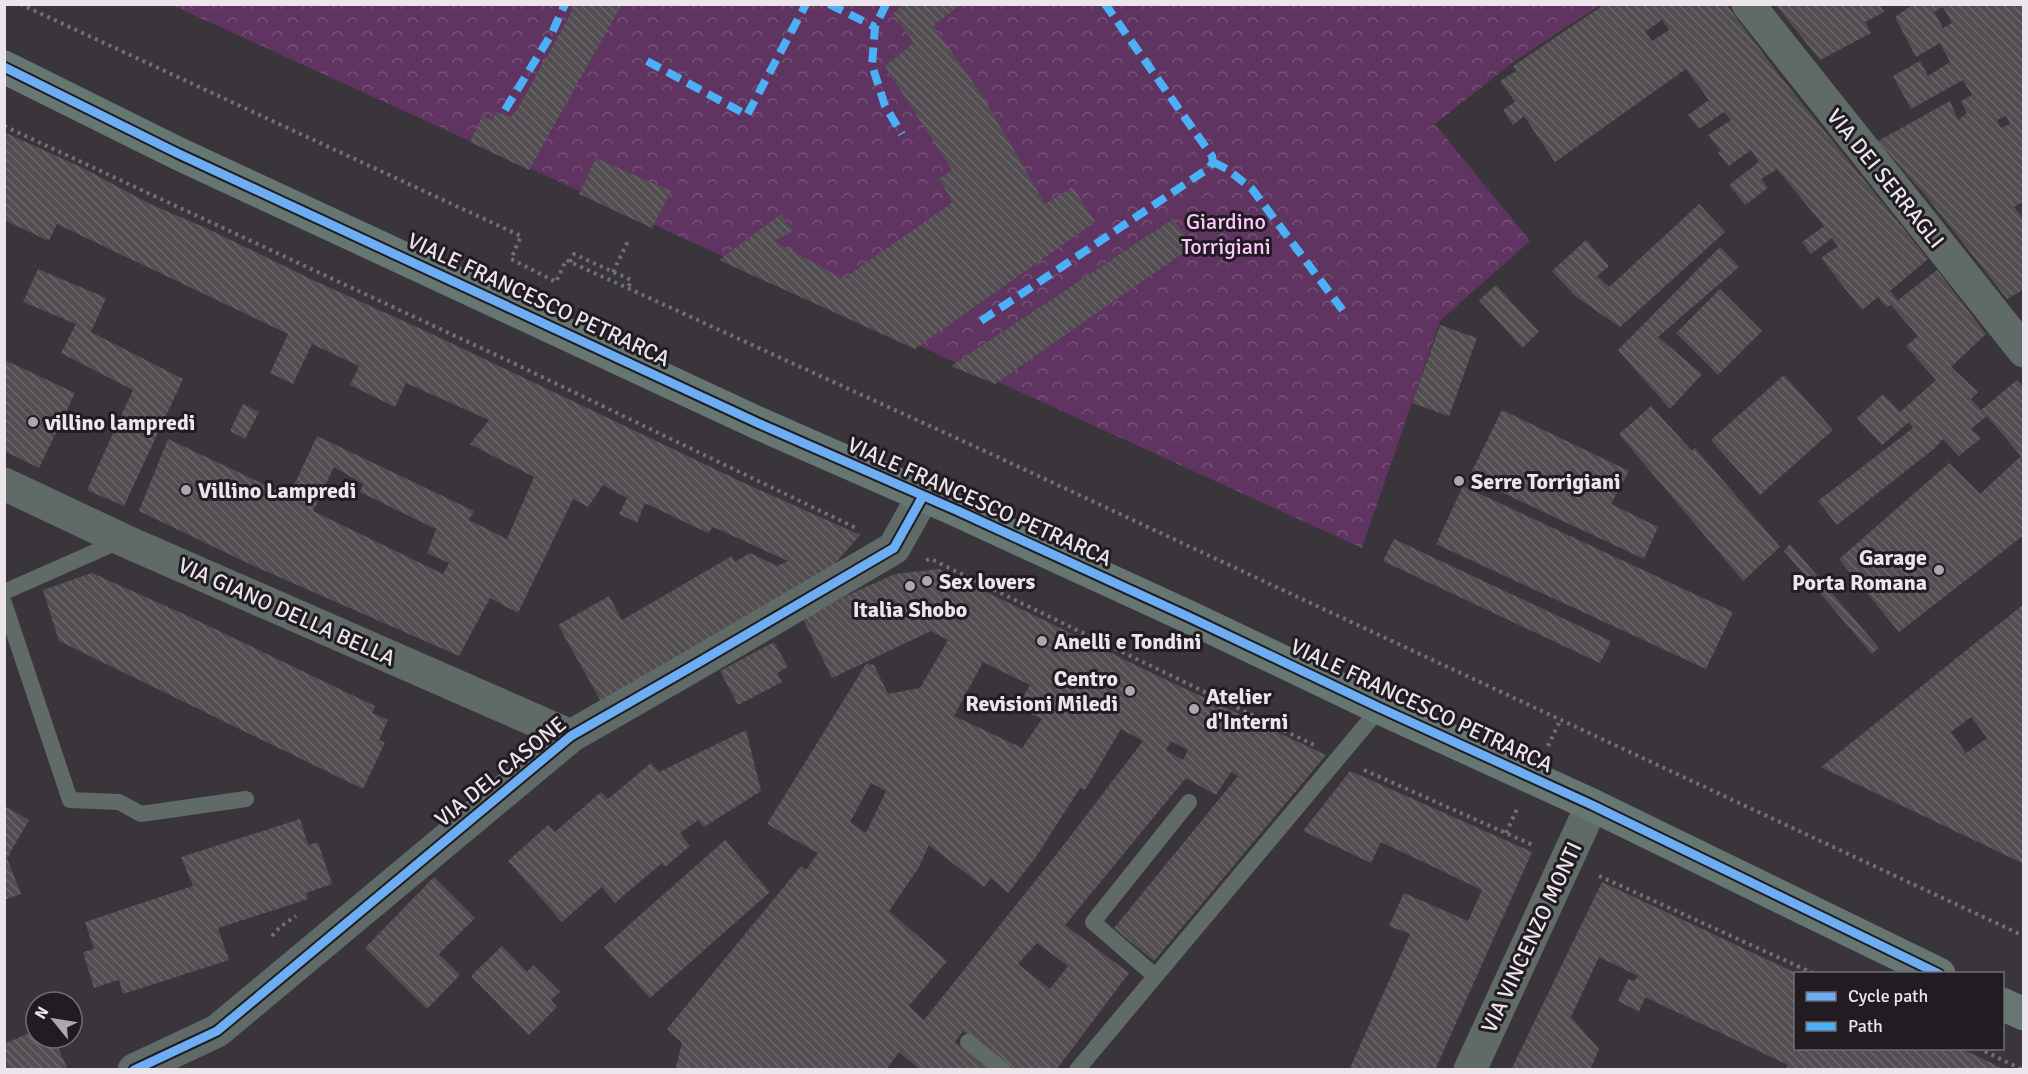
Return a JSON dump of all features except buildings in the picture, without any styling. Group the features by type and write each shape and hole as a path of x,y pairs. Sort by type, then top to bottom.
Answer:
{"main road":[{"name":"VIALE FRANCESCO PETRARCA","path":"4,67 177,153 760,424 1178,612 1592,805 1935,972"},
{"path":"2004,1005 2024,1014"}],"street":[{"name":"VIA DEI SERRAGLI","path":"1748,4 2024,351"},
{"name":"VIA GIANO DELLA BELLA","path":"4,483 123,540 571,736"},
{"name":"VIA DEL CASONE","path":"134,1070 217,1031 571,736 894,548 923,496"},
{"name":"VIA VINCENZO MONTI","path":"1470,1070 1592,805"}],"lane":[{"path":"4,592 123,540"},
{"path":"4,603 70,800 119,802 141,814 246,799"},
{"name":"VIALE FRANCESCO PETRARCA","path":"1077,1070 1380,708"},
{"path":"1155,976 1092,922 1189,802"},
{"path":"968,1042 1003,1070"}],"path":[{"path":"20,4 521,236 511,259 551,280 556,282 566,260 987,452 2024,936"},
{"path":"4,126 509,361 862,531"},
{"path":"614,272 629,239"},
{"path":"570,262 574,254 631,280 628,288"},
{"path":"919,561 931,560 941,564 1340,758 1544,850"},
{"path":"1600,875 1811,972"},
{"path":"1982,1050 2023,1070"}],"green space":[{"name":"Giardino Torrigiani","path":"172,5 1600,5 1512,63 1435,124 1530,241 1440,321 1362,548"}],"marked path":[{"path":"505,110 552,33 565,4"},
{"path":"647,61 747,115 806,4"},
{"path":"829,4 875,27"},
{"path":"886,4 875,27 872,65 885,106 902,134"},
{"path":"981,321 1209,168 1213,162 1212,156 1105,4"},
{"path":"1213,162 1227,169 1252,189 1344,312"}],"cycle path":[{"path":"4,67 177,153 760,424 956,510 1592,805 1935,972"},
{"path":"134,1070 217,1031 571,736 894,548 923,496"}],"place":[{"name":"villino lampredi","path":"33,422"},
{"name":"Serre Torrigiani","path":"1459,481"},
{"name":"Villino Lampredi","path":"186,490"},
{"name":"Garage Porta Romana","path":"1939,570"},
{"name":"Sex lovers","path":"927,581"},
{"name":"Italia Shobo","path":"910,586"},
{"name":"Anelli e Tondini","path":"1042,641"},
{"name":"Centro Revisioni Miledi","path":"1130,691"},
{"name":"Atelier d'Interni","path":"1194,709"}]}
